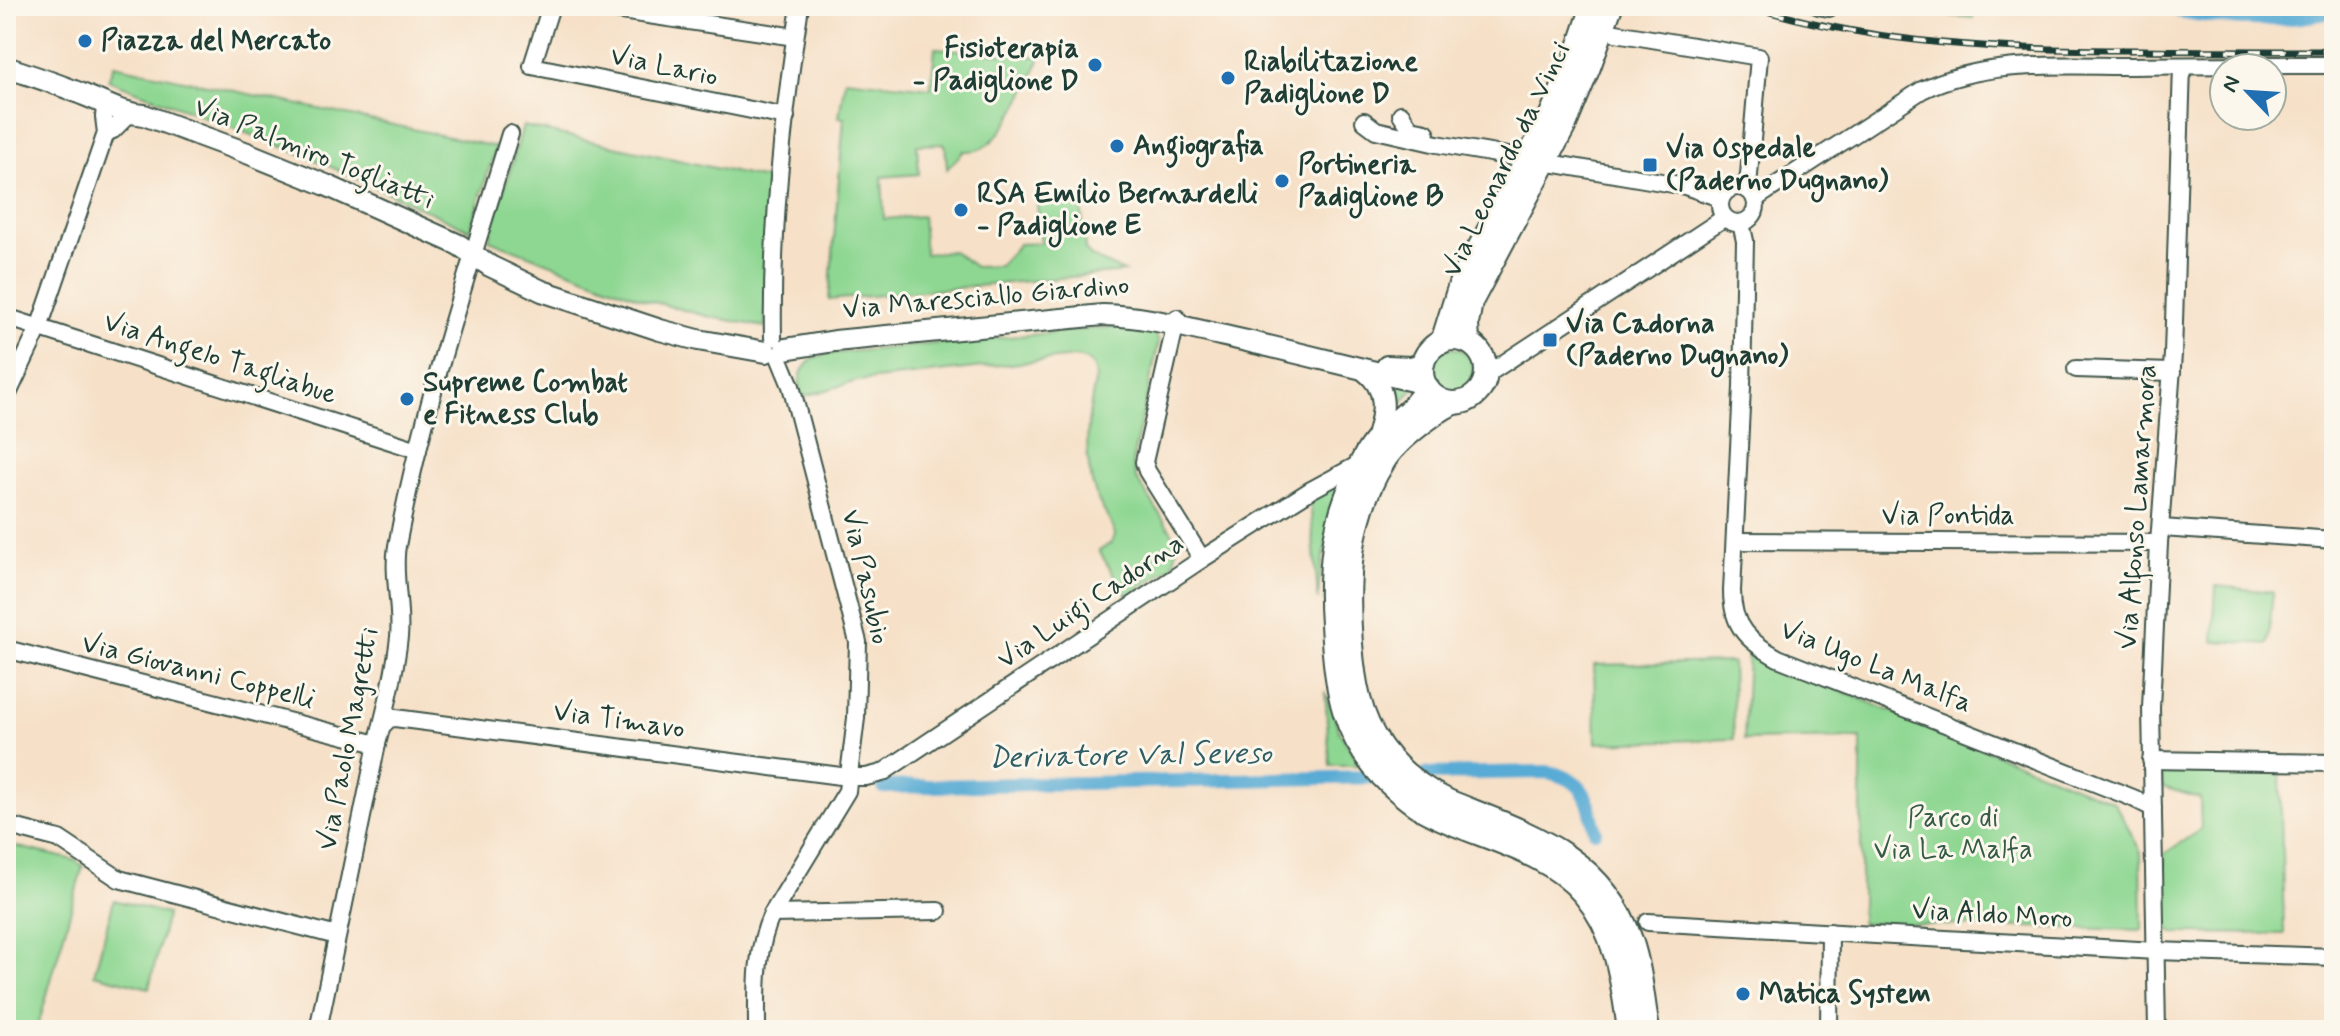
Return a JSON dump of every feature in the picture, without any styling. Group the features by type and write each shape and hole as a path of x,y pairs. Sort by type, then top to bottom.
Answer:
{"main road":[{"name":"Via Leonardo da Vinci","path":"1468,342 1471,302 1536,161 1593,6"},
{"name":"Via Leonardo da Vinci","path":"1442,342 1461,281 1578,95 1611,6"},
{"path":"1453,403 1435,396 1427,387 1423,373 1429,352 1442,342 1455,339 1468,342 1481,353 1486,375 1477,393 1453,403 1430,418 1385,458 1356,530 1348,582 1355,686 1361,709 1382,748 1414,781 1431,793 1559,849 1593,876 1619,913 1630,937 1648,1030"},
{"path":"1427,387 1408,414 1376,440 1362,462 1338,525 1330,581 1338,691 1354,737 1366,758 1421,809 1532,856 1567,878 1582,892 1604,924 1613,945 1629,1030"}],"street":[{"name":"Via Lario","path":"551,6 532,66 786,117"},
{"path":"588,6 795,37"},
{"name":"Via Pasubio","path":"757,1030 761,949 772,914 847,791 856,718 858,642 780,347 778,207 800,6"},
{"path":"1616,33 1759,57 1749,175 1756,210 1741,223 1729,222 1724,218 1719,209 1720,198 1726,190 1733,187 1751,194"},
{"path":"1751,194 1922,90 1966,74 2022,66 2334,65"},
{"name":"Via Alfonso Lamarmora","path":"2157,1030 2151,760 2172,372 2182,66"},
{"name":"Via Palmiro Togliatti","path":"6,67 88,96 142,123 323,192 457,252 493,260 583,298 662,323 780,347"},
{"name":"Via Palmiro Togliatti","path":"6,75 86,104 105,106"},
{"path":"6,398 39,328 106,133 105,106"},
{"path":"106,133 129,114"},
{"path":"1401,114 1411,129 1496,145 1504,156"},
{"path":"1364,121 1376,130 1504,156 1685,186 1720,198"},
{"name":"Via Paolo Magretti","path":"318,1030 377,744 384,724 399,636 396,551 418,450 510,134"},
{"path":"1486,375 1724,218"},
{"name":"Via Ugo La Malfa","path":"1741,223 1745,255 1732,605 1741,629 1760,648 1778,658 2153,808"},
{"name":"Via Maresciallo Giardino","path":"780,347 1103,315 1176,321 1371,364 1411,367 1424,363"},
{"name":"Via Angelo Tagliabue","path":"6,317 418,450"},
{"path":"1176,321 1144,462 1202,559"},
{"name":"Via Maresciallo Giardino","path":"1176,321 1427,387"},
{"path":"2076,369 2172,372"},
{"path":"1364,370 1377,382 1384,402 1376,440"},
{"name":"Via Luigi Cadorna","path":"848,777 882,773 1202,559 1311,490 1362,462"},
{"name":"Via Pontida","path":"1736,541 2161,536 2334,540"},
{"name":"Via Giovanni Coppelli","path":"6,649 377,744"},
{"name":"Via Timavo","path":"384,724 395,718 848,777"},
{"path":"2151,760 2334,763"},
{"path":"6,825 59,839 119,879 337,936"},
{"path":"772,914 938,911"},
{"name":"Via Aldo Moro","path":"1648,922 2156,951 2334,957"},
{"path":"1829,1030 1830,932"}],"green space":[{"path":"1909,6 1973,6 1973,18 1911,12"},
{"path":"935,48 1041,57 1007,124 987,145 964,151 947,169 945,144 917,145 919,174 882,177 884,219 922,216 925,254 953,251 975,267 999,266 1019,244 1041,243 1037,204 1081,200 1085,250 1092,257 1124,272 829,300 844,118 839,117 845,79 931,88"},
{"path":"114,65 496,147 470,230 309,157 108,80"},
{"path":"523,126 770,180 765,327 706,316 643,299 489,240"},
{"path":"1114,327 1153,331 1159,341 1132,462 1136,478 1175,537 1177,548 1173,566 1127,596 1099,551 1111,543 1115,535 1096,495 1089,466 1088,422 1096,378 1093,365 1087,360 1074,357 857,381 802,397 800,389 801,375 807,364 826,354"},
{"path":"1451,348 1467,354 1473,370 1467,386 1451,392 1435,386 1429,370 1435,354"},
{"path":"1378,377 1416,386 1386,422"},
{"path":"1341,480 1345,482 1327,540 1318,600 1310,498"},
{"path":"2216,586 2273,592 2268,644 2213,641"},
{"name":"Parco di Via La Malfa","path":"1748,653 2114,802 2141,852 2142,930 1861,923 1861,738 1744,740"},
{"path":"1732,662 1734,739 1596,743 1594,665"},
{"path":"1325,691 1339,731 1360,765 1330,765"},
{"path":"2162,766 2280,771 2284,934 2173,933 2165,925 2164,854 2201,829 2200,798 2162,787"},
{"path":"6,844 74,860 83,866 37,1030 6,1026"},
{"path":"114,900 167,914 149,988 94,974"}],"waterway":[{"path":"2180,6 2257,14 2334,6"},
{"name":"Derivatore Val Seveso","path":"1427,774 1546,772 1559,775 1569,779 1582,791 1595,831"},
{"name":"Derivatore Val Seveso","path":"884,787 1377,777"}],"railway":[{"path":"1750,6 1846,30 1992,47 2334,51"}],"place":[{"name":"Piazza del Mercato","path":"85,41"},
{"name":"Fisioterapia - Padiglione D","path":"1095,65"},
{"name":"Riabilitazione Padiglione D","path":"1228,78"},
{"name":"Angiografia","path":"1117,146"},
{"name":"Via Ospedale (Paderno Dugnano)","path":"1650,165"},
{"name":"Portineria Padiglione B","path":"1282,181"},
{"name":"RSA Emilio Bernardelli - Padiglione E","path":"961,210"},
{"name":"Via Cadorna (Paderno Dugnano)","path":"1550,340"},
{"name":"Supreme Combat e Fitness Club","path":"407,399"},
{"name":"Matica System","path":"1743,994"}]}
